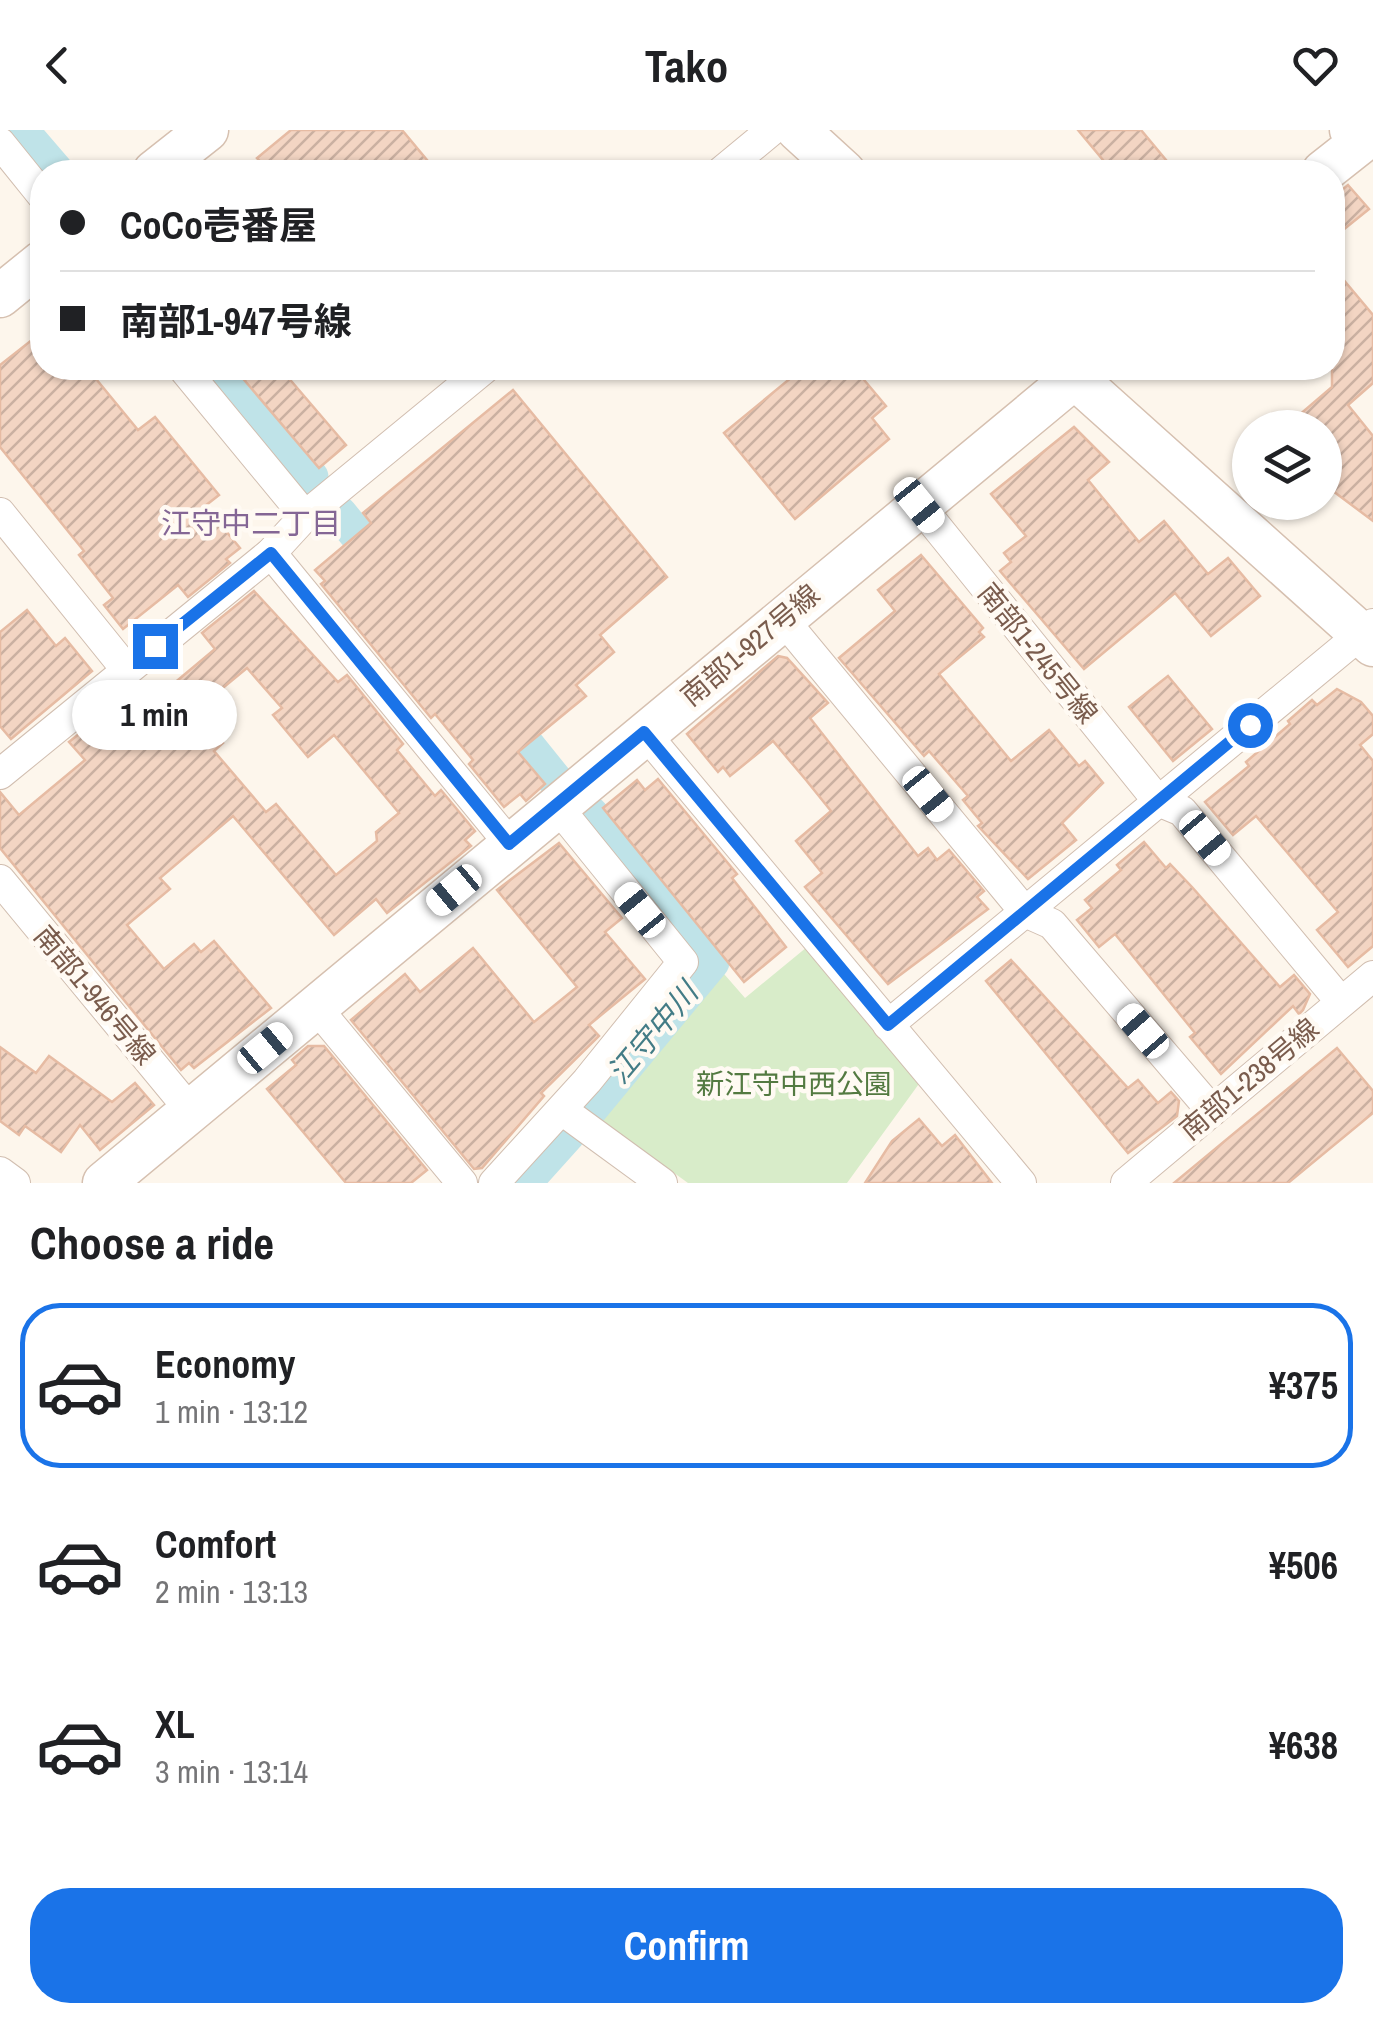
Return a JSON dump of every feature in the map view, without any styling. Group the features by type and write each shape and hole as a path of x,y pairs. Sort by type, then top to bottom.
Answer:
{"street":[{"path":"169,160 207,130"},
{"path":"736,160 772,130"},
{"path":"798,130 831,160"},
{"path":"1338,160 1364,140"},
{"path":"0,143 30,181"},
{"path":"0,296 30,272"},
{"path":"193,380 305,516"},
{"path":"0,774 271,553 305,516 470,380"},
{"name":"南部1-927号線","path":"104,1183 919,505 1064,380"},
{"path":"888,1025 1369,634 1084,380"},
{"name":"南部1-245号線","path":"919,505 1158,802 1182,811 1342,1002"},
{"path":"0,513 126,670"},
{"path":"271,553 509,844"},
{"path":"782,618 1024,912 1052,924 1212,1111"},
{"path":"644,732 1021,1183"},
{"path":"494,1183 562,1110 683,962 556,805"},
{"name":"南部1-946号線","path":"0,880 190,1110"},
{"name":"南部1-238号線","path":"1126,1183 1373,976"},
{"path":"315,1006 462,1183"},
{"path":"562,1110 662,1183"},
{"path":"0,1172 15,1183"}],"green space":[{"name":"新江守中西公園","path":"807,947 921,1081 847,1183 688,1183 594,1115 718,967 745,998"}],"building":[{"path":"291,130 402,130 427,160 259,160"},
{"path":"1078,130 1141,130 1166,160 1103,160"},
{"path":"1348,185 1369,209 1345,228"},
{"path":"1345,282 1373,315 1373,383 1348,405 1373,436 1373,521 1342,498 1342,410 1305,410 1332,387 1332,380 1345,380"},
{"path":"30,341 30,380 97,380 138,430 155,417 219,495 205,506 240,548 226,559 230,563 188,597 178,585 123,629 104,605 113,598 79,555 84,551 0,447 0,365"},
{"path":"244,380 290,380 346,445 319,468"},
{"path":"788,380 864,380 886,406 872,418 889,439 795,519 724,433"},
{"path":"513,390 667,577 600,635 614,652 576,685 586,696 518,752 545,784 526,801 520,794 504,807 469,764 473,760 435,714 431,718 321,584 325,581 315,570 371,523 363,513"},
{"path":"1074,427 1109,462 1088,480 1139,542 1164,521 1208,574 1228,558 1260,596 1211,636 1175,593 1084,669 1000,571 1011,562 1004,553 1026,536 991,494"},
{"path":"921,555 983,628 979,632 984,637 939,674 1011,761 1049,730 1079,766 1085,761 1103,783 1062,823 1076,840 1028,879 978,826 982,823 963,800 968,796 929,751 924,756 839,658 895,611 878,590"},
{"path":"254,591 338,682 347,675 403,744 397,750 435,796 441,790 475,831 465,840 471,846 387,913 376,899 334,935 233,816 160,878 170,889 127,925 164,969 194,944 201,952 214,941 271,1008 194,1068 189,1063 181,1070 0,848 0,792 19,815 85,760 69,742 109,710 123,726 215,649 202,633","holes":["247,668 282,708 273,715 308,757 334,735 399,813 376,832 377,841 336,875 276,804 266,812 214,751 223,743 206,723 218,714 207,701"]},
{"path":"27,610 56,646 65,638 92,671 11,739 0,726 0,632"},
{"path":"778,656 787,658 828,703 810,718 918,856 928,848 937,860 949,850 984,891 977,897 988,909 888,984 805,887 822,873 796,841 831,811 773,741 730,776 723,767 718,772 687,734"},
{"path":"1168,676 1212,729 1173,761 1129,707"},
{"path":"1337,689 1361,702 1373,716 1373,734 1360,745 1373,761 1373,946 1348,967 1317,930 1338,912 1256,816 1233,835 1205,802 1249,766 1246,762 1312,700 1317,705"},
{"path":"658,779 737,874 732,878 786,947 744,982 603,808 637,780 645,790"},
{"path":"1144,842 1166,868 1170,864 1192,887 1280,987 1294,975 1310,994 1299,1014 1293,1006 1221,1074 1190,1037 1195,1033 1115,934 1099,947 1077,920 1092,908 1085,900 1121,870 1117,865"},
{"path":"559,843 622,918 605,932 645,979 589,1025 599,1036 541,1093 544,1096 482,1168 474,1169 351,1020 405,974 420,992 473,948 534,1022 577,987 497,890"},
{"path":"1011,960 1128,1088 1138,1080 1158,1103 1171,1092 1179,1101 1177,1116 1128,1153 986,981"},
{"path":"308,1046 324,1046 427,1170 411,1183 346,1183 267,1089 296,1065 292,1060"},
{"path":"0,1047 36,1073 49,1056 112,1102 135,1083 154,1105 100,1150 80,1125 61,1152 25,1126 19,1135 0,1121"},
{"path":"1337,1048 1373,1091 1373,1113 1288,1183 1174,1183"},
{"path":"919,1119 942,1146 955,1135 992,1183 865,1183 892,1141"}],"waterway":[{"name":"江守中川","path":"21,130 47,160"},
{"name":"江守中川","path":"230,380 311,477"},
{"name":"江守中川","path":"340,514 387,572"},
{"name":"江守中川","path":"498,709 556,781"},
{"name":"江守中川","path":"587,1113 712,962 591,814"},
{"name":"江守中川","path":"524,1183 568,1134"}],"district":[{"name":"江守中二丁目","path":"251,524"}],"route":[{"path":"155,646 271,553 509,844 644,732 888,1025 1250,725"}]}
